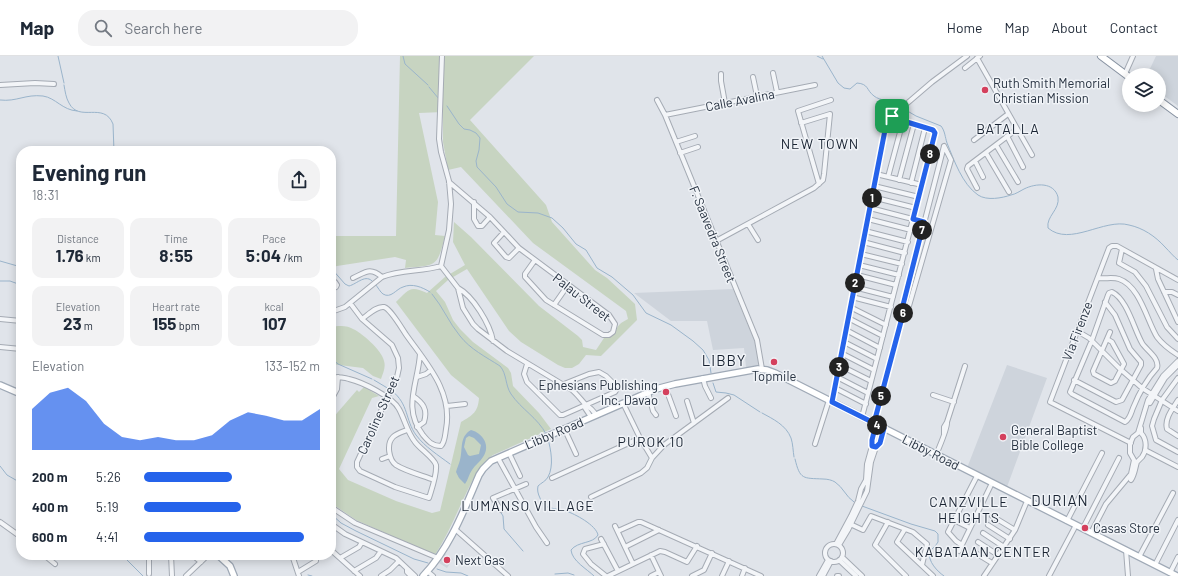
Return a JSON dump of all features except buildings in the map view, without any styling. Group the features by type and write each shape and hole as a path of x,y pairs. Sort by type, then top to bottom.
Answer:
{"highway":[{"path":"1101,56 1122,72"},
{"path":"1166,105 1178,114"}],"main road":[{"name":"Libby Road","path":"423,576 438,558 455,529 483,469 491,461 564,428 665,386 754,369 762,369 772,372 831,401 992,484 1082,528 1093,530 1126,550 1177,576"},
{"path":"0,384 16,392"},
{"path":"223,560 230,566 234,576"}],"street":[{"path":"442,56 439,131 440,146 449,181 451,204 450,220 441,266 458,288 468,294 489,328 493,341"},
{"path":"815,444 831,401 837,376 886,125 892,116 967,56"},
{"path":"1129,68 1133,56"},
{"path":"965,68 979,57 1008,114 1032,155"},
{"path":"773,73 777,92"},
{"path":"721,74 725,103"},
{"path":"753,77 757,96"},
{"path":"0,85 35,83 54,84"},
{"name":"Calle Avalina","path":"664,115 815,85"},
{"name":"F. Saavedra Street","path":"657,100 676,142 757,340 762,369"},
{"path":"819,184 798,111 831,100"},
{"path":"716,241 816,187 824,178 830,114 801,123"},
{"path":"974,140 1008,114"},
{"path":"862,417 935,133 933,130 892,116"},
{"path":"888,177 903,121"},
{"path":"900,180 914,124"},
{"path":"910,183 925,128"},
{"path":"977,188 967,168 1017,129"},
{"path":"676,142 695,136"},
{"path":"1007,136 1023,167"},
{"path":"996,144 1018,182"},
{"path":"874,447 872,440 875,424 903,314 903,305 944,146 951,160 909,306 903,314"},
{"path":"680,153 698,147"},
{"path":"986,153 1009,192"},
{"path":"975,161 983,177"},
{"path":"876,174 922,185"},
{"name":"Palau Street","path":"449,181 474,202 534,260 612,318 615,327 613,332 609,335 604,335 543,298 525,277 525,274 534,260"},
{"path":"874,186 919,197"},
{"path":"872,197 916,208"},
{"path":"474,202 474,219 478,226 482,226 490,217"},
{"path":"870,208 924,222"},
{"path":"868,219 910,230"},
{"path":"748,224 758,240"},
{"path":"865,231 908,242"},
{"path":"504,232 494,243 506,257 509,258 520,248"},
{"path":"863,242 905,252"},
{"name":"Via Firenze","path":"1122,249 1114,246 1109,248 1050,402 1131,443"},
{"path":"1178,280 1122,249 1119,263 1135,272 1146,286 1167,327 1178,339"},
{"path":"861,254 902,264"},
{"path":"859,265 899,275"},
{"path":"336,310 345,307 382,277 395,272 428,269 441,266"},
{"path":"1156,269 1156,275 1178,322"},
{"path":"352,278 370,270 382,277"},
{"path":"857,276 896,285"},
{"path":"1098,278 1116,278 1129,285 1138,297 1158,339 1178,355"},
{"path":"554,305 568,285"},
{"path":"854,287 893,297"},
{"path":"458,288 461,302 473,324 493,341 528,364 564,384 576,393 586,404 590,406 594,416"},
{"path":"1164,292 1172,292 1178,295"},
{"path":"1110,293 1115,294 1124,306 1142,343 1157,362 1157,368 1142,388 1130,417 1126,422 1072,394 1070,391 1092,340 1105,302 1110,293"},
{"path":"852,297 891,307"},
{"path":"1074,380 1118,402 1122,400 1141,365 1141,362 1130,349 1115,315 1105,302"},
{"name":"Caroline Street","path":"350,303 362,319 392,345 398,358 397,377 358,462 358,468 360,471 395,487 429,498 434,480"},
{"path":"850,306 886,325"},
{"path":"362,319 378,308 387,308 420,354 431,370 441,386 447,406 448,422 442,446 432,444 417,427 412,413 413,396 420,354"},
{"path":"848,318 883,336"},
{"path":"0,319 16,321"},
{"path":"846,330 880,348"},
{"path":"1077,331 1092,340 1121,370 1142,388 1178,411"},
{"path":"1107,339 1112,342 1124,364 1115,381 1112,383 1094,374 1093,370 1110,332"},
{"path":"844,342 877,359"},
{"path":"0,347 16,349"},
{"path":"841,353 874,370"},
{"path":"1136,460 1130,453 1131,443 1139,433 1152,394 1163,376 1178,361"},
{"path":"528,364 524,374 527,382 560,415 615,392 617,387 604,374 599,372 589,374 564,384"},
{"path":"839,365 871,382"},
{"path":"1152,394 1178,365"},
{"path":"936,455 944,434 944,425 947,422 965,366"},
{"path":"417,377 423,376 431,370"},
{"path":"837,376 868,393"},
{"path":"336,392 338,377 358,382 394,403 399,410 407,430 419,449 436,464 434,480 396,465 390,456 389,447 391,439 395,435 407,430"},
{"path":"703,378 711,398"},
{"path":"1178,378 1162,400 1152,428 1157,441 1178,452"},
{"path":"665,386 676,416"},
{"path":"834,388 866,404"},
{"path":"648,392 656,415"},
{"path":"933,395 954,402"},
{"path":"413,396 422,403 426,414 424,422 417,427"},
{"path":"591,497 641,473 647,468 652,458 664,445 679,432 728,398"},
{"path":"1178,400 1167,422 1167,427 1171,432 1178,436"},
{"path":"687,401 694,423"},
{"path":"623,403 640,438 652,458"},
{"path":"447,406 465,404"},
{"path":"564,428 576,454"},
{"path":"838,545 849,524 866,480 867,462 874,447 880,443 884,428"},
{"path":"1093,530 1106,506 1124,484 1133,476 1136,460 1143,455 1145,450 1145,439 1139,433"},
{"path":"552,478 640,438"},
{"path":"1145,450 1178,467"},
{"path":"509,453 520,476"},
{"path":"1067,520 1102,453"},
{"path":"382,459 390,456"},
{"path":"498,458 547,543"},
{"path":"1082,528 1119,458"},
{"path":"962,545 948,532 977,476"},
{"path":"501,510 493,498 526,484"},
{"path":"959,551 992,484"},
{"path":"1139,557 1173,493"},
{"path":"984,576 1010,539 1027,501"},
{"path":"336,510 354,523 438,558"},
{"path":"849,524 863,530 871,516 914,533 927,544 922,565"},
{"path":"992,516 1015,530"},
{"path":"954,520 970,528"},
{"path":"1155,565 1178,520"},
{"path":"618,531 639,521 761,576"},
{"path":"0,522 16,534"},
{"path":"888,522 875,545 906,576"},
{"path":"988,525 1010,539"},
{"path":"1049,576 1076,525"},
{"path":"615,526 633,564"},
{"path":"336,528 345,534 396,558 415,576"},
{"path":"455,529 508,576"},
{"path":"905,529 897,542 933,576"},
{"path":"625,547 659,530"},
{"path":"982,533 1004,547"},
{"path":"601,539 618,571"},
{"path":"340,558 359,546 362,542"},
{"path":"978,542 998,555"},
{"path":"604,544 585,549 583,552 587,559 607,576 658,552 664,551 687,562 697,546"},
{"path":"829,561 825,554 825,549 830,544 838,545 843,551 840,559"},
{"path":"1126,550 1128,576"},
{"path":"354,570 376,558 381,551"},
{"path":"974,552 992,563"},
{"path":"692,576 704,570 712,553"},
{"path":"336,554 360,576"},
{"path":"651,555 660,574 651,576"},
{"path":"1170,573 1178,557"},
{"path":"819,576 829,561 840,559 855,574 862,576"},
{"path":"50,560 55,564"},
{"path":"149,560 149,574"},
{"path":"171,560 172,576"},
{"path":"186,576 201,562 198,560"},
{"path":"294,560 298,574 316,562 316,560"},
{"path":"381,576 399,561"},
{"path":"722,576 729,561"},
{"path":"823,576 829,561"},
{"path":"742,576 745,568"},
{"path":"407,569 407,572 411,576"},
{"path":"427,571 433,576"}],"shaded area":[{"path":"1156,56 1178,56 1178,106 1166,97 1166,68 1150,68"},
{"path":"733,289 757,347 759,367 746,367 744,348 713,350 707,321 671,321 634,293"},
{"name":"General Baptist Bible College","path":"1007,365 1047,378 1007,487 967,468"},
{"path":"445,554 453,559 447,568 439,563"}],"green space":[{"path":"400,56 534,56 470,120 546,205 552,222 595,270 607,278 635,304 637,320 601,356 586,355 579,364 572,368 565,368 521,342 509,331 467,269 448,280 436,291 445,302 453,320 460,329 473,342 508,368 511,373 513,386 539,413 551,429 493,455 482,465 435,555 356,520 336,506 336,414 357,390 359,392 364,387 379,396 372,398 339,469 348,480 396,501 432,513 440,511 461,422 474,413 479,398 451,375 396,302 407,292 413,289 427,293 445,277 465,265 453,242 454,222 471,237 539,306 578,336 582,340 583,347 596,350 604,338 613,335 620,324 628,319 626,311 533,243 461,167 448,170 443,142 443,112 419,113 438,202 435,235 445,236 437,259 434,263 429,265 405,268 406,260 395,257 336,266 336,236 396,236"},
{"path":"336,326 343,326 355,330 365,337 379,352 385,363 381,379 373,376 363,368 336,365"}],"water":[{"path":"471,430 479,434 486,444 486,449 483,457 472,470 465,484 456,472 461,456 463,440 467,433","holes":["469,436 474,438 481,445 479,454 470,456 464,447 466,438"]}],"waterway":[{"path":"58,56 64,83"},
{"path":"403,56 405,64 428,85"},
{"path":"817,56 823,59"},
{"path":"822,56 838,83 844,88 850,89 857,83 861,84 866,86 871,94 877,98 894,103 901,107"},
{"path":"64,85 67,99 73,109 104,114 109,117 113,124 114,146"},
{"path":"429,87 439,99"},
{"path":"0,100 43,96 52,99 67,109 77,111"},
{"path":"447,106 464,129 476,133 480,138 476,161 477,167 496,187 507,204 518,212 538,213 552,218 563,228 576,244 586,250 597,268 612,277 633,295 646,313 671,325 703,350 709,360 711,373"},
{"path":"904,109 916,116 941,126 959,171 967,185 978,195 986,198 999,198 1015,194 1029,187 1039,185 1049,186 1056,192 1058,202 1049,220 1048,228 1057,233 1066,235 1077,234 1109,225 1129,225 1144,230 1153,236 1178,260"},
{"path":"0,261 16,266"},
{"path":"336,274 345,284 349,286 364,279 373,282"},
{"path":"0,281 10,281 16,283"},
{"path":"375,284 382,293 386,295 391,295 400,288 410,285 420,287 430,292"},
{"path":"432,294 464,341 500,366 504,372 511,394 539,423 546,434"},
{"path":"336,362 372,379"},
{"path":"374,380 389,389"},
{"path":"713,383 716,392 734,395 760,412"},
{"path":"392,391 401,401 416,435 428,447 450,464"},
{"path":"762,413 779,423 789,433 793,445 794,457"},
{"path":"548,439 551,453 551,468 545,481 538,486 539,495 542,502 547,507 566,511 575,515 585,520 596,531 598,535 596,538 577,545 571,550 574,558 594,576"},
{"path":"795,459 799,471 803,476 807,478 828,479 834,481 854,502"},
{"path":"0,466 7,475 16,480"},
{"path":"862,506 935,531 938,534 938,542 931,550 929,555 936,569 944,576"},
{"path":"500,511 503,516 504,529 523,551"},
{"path":"336,518 356,531 414,559 428,563"},
{"path":"127,560 143,576"},
{"path":"437,569 446,572 461,573 468,576"},
{"path":"555,574 568,573 574,575"},
{"path":"308,575 312,576"}],"place":[{"name":"Ruth Smith Memorial Christian Mission","path":"985,90"},
{"name":"Topmile","path":"774,362"},
{"name":"Ephesians Publishing Inc. Davao","path":"666,392"},
{"name":"General Baptist Bible College","path":"1003,437"},
{"name":"Casas Store","path":"1085,528"},
{"name":"Next Gas","path":"447,560"}],"district":[{"name":"BATALLA","path":"1008,129"},
{"name":"NEW TOWN","path":"820,144"},
{"name":"LIBBY","path":"724,361"},
{"name":"PUROK 10","path":"651,442"},
{"name":"DURIAN","path":"1060,501"},
{"name":"LUMANSO VILLAGE","path":"528,506"},
{"name":"CANZVILLE HEIGHTS","path":"969,510"},
{"name":"KABATAAN CENTER","path":"983,552"}],"route":[{"path":"892,116 886,125 832,402 874,423 884,428 882,439 876,447 872,446 873,434 876,424 874,423 903,314 902,308 924,222 913,219 935,133 933,130 897,119 892,116"}]}
